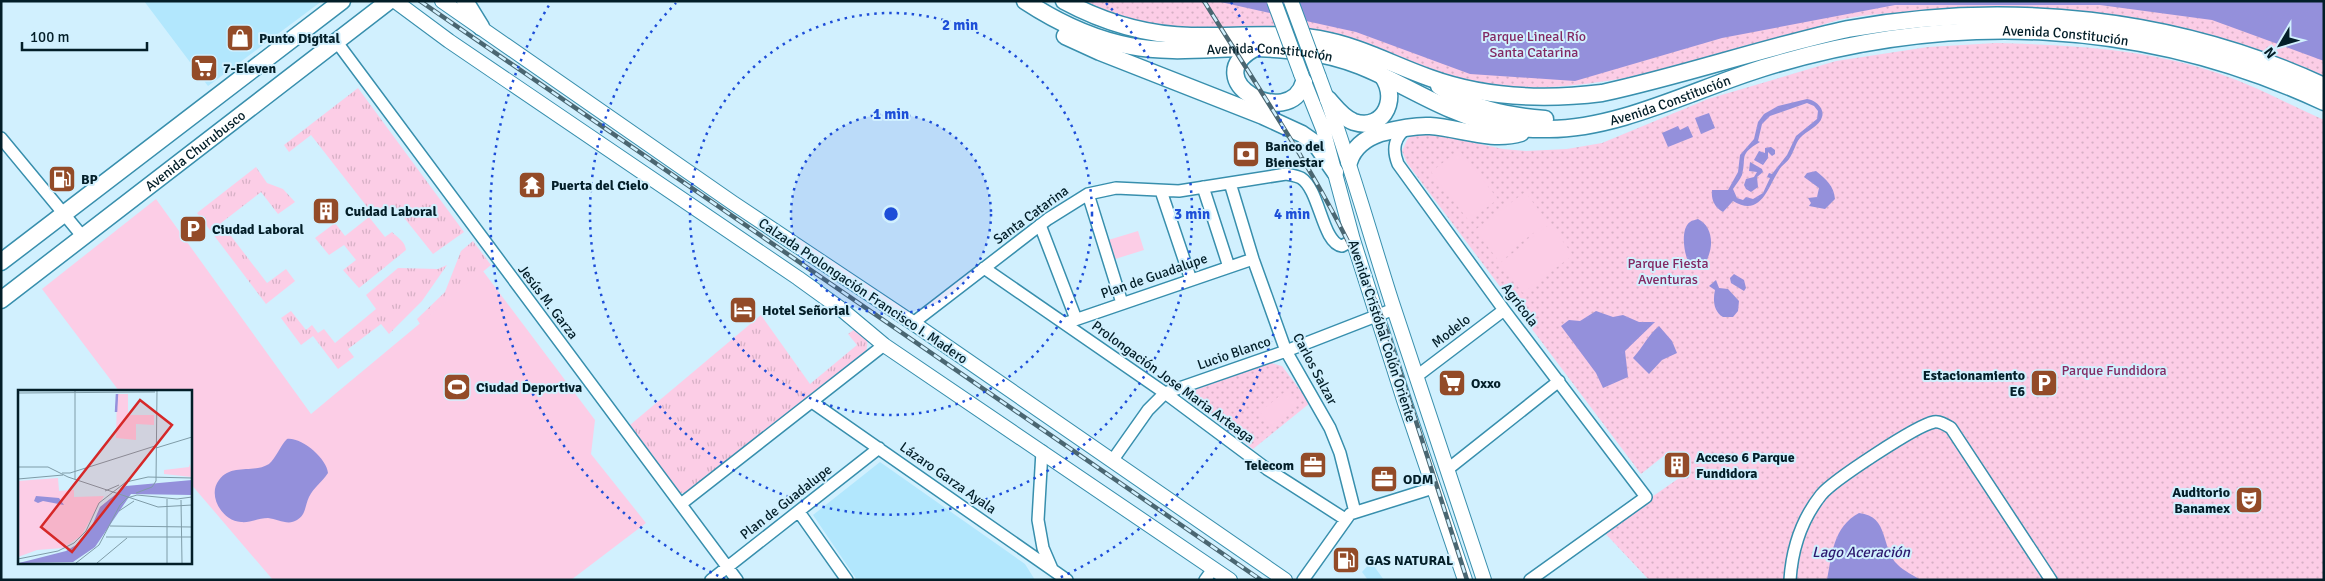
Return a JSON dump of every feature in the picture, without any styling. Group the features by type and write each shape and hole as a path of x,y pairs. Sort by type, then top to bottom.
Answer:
{"highway":[{"path":"306,29 327,1"},
{"name":"Avenida Churubusco","path":"1,262 342,1"},
{"name":"Avenida Churubusco","path":"1,300 390,1"},
{"path":"464,1 481,28"},
{"path":"1014,1 1047,26 1100,52 1263,116 1302,134 1342,167 1367,138 1408,127 1431,126 1499,137 1519,134 1530,129"},
{"name":"Avenida Constitución","path":"1025,1 1082,32 1132,47 1184,50 1254,48 1325,54 1379,72 1460,113 1502,125 1530,129 1586,126 1632,114 1714,84 1840,48 1893,38 1967,30 2078,34 2163,46 2246,70 2324,102"},
{"name":"Avenida Constitución","path":"1064,1 1114,23 1166,35 1268,34 1323,40 1360,50 1431,79 1502,95 1543,97 1583,95 1650,82 1820,36 1877,23 1954,14 2021,13 2108,20 2174,33 2248,54 2324,86"},
{"path":"1254,48 1240,58 1235,71 1238,82 1253,97 1266,102 1286,101 1298,95 1308,77"},
{"path":"1328,99 1349,120 1359,123 1376,120 1384,113 1390,98 1387,82 1379,72"},
{"path":"1431,79 1454,96 1490,110 1510,115 1571,120 1632,114"}],"main road":[{"name":"Calzada Prolongación Francisco I. Madero","path":"396,1 456,46 842,309 884,345 1042,451 1209,574 1230,580"},
{"name":"Calzada Prolongación Francisco I. Madero","path":"442,1 1285,580"},
{"path":"1274,1 1308,77"},
{"path":"1291,1 1308,77"},
{"name":"Avenida Cristóbal Colón Oriente","path":"1308,77 1323,129 1342,167 1394,310 1484,580"},
{"name":"Avenida Cristóbal Colón Oriente","path":"1308,77 1328,99 1342,167 1353,240 1433,488 1465,580"}],"street":[{"name":"Jesús M. Garza","path":"336,41 738,580"},
{"name":"Agrícola","path":"1408,127 1395,141 1394,153 1398,164 1504,310 1646,497 1530,580"},
{"path":"1,138 83,237"},
{"name":"Santa Catarina","path":"913,323 1040,225 1088,194 1116,188 1180,192 1286,174 1302,178 1311,190 1332,240 1342,246 1353,240"},
{"name":"Carlos Salzar","path":"1230,183 1253,259 1286,351 1330,428 1340,452 1355,512"},
{"path":"1203,187 1229,267"},
{"path":"1161,191 1191,280"},
{"path":"1088,194 1122,303"},
{"path":"1040,225 1071,321"},
{"name":"Plan de Guadalupe","path":"1071,321 1253,259"},
{"name":"Prolongación Jose Maria Arteaga","path":"984,268 1071,321 1267,469 1345,520"},
{"name":"Lucio Blanco","path":"1112,461 1148,410 1165,393 1286,351 1394,310"},
{"name":"Modelo","path":"1417,376 1504,310"},
{"path":"681,504 884,345"},
{"path":"1448,469 1559,381"},
{"name":"Lázaro Garza Ayala","path":"812,402 879,448 1054,575 1067,580"},
{"path":"1790,580 1797,539 1807,516 1822,494 1839,478 1912,433 1934,422 1943,423 1951,428 2051,580"},
{"name":"Plan de Guadalupe","path":"711,580 879,448"},
{"path":"1042,451 1038,520 1043,548 1054,575"},
{"path":"1303,580 1345,520 1355,512 1433,488"},
{"path":"799,512 847,580"}],"shaded area":[{"path":"144,1 322,1 208,86"},
{"path":"880,462 1025,564 1035,580 857,580 813,515"},
{"path":"1371,562 1384,580 1368,580 1362,572"}],"green space":[{"name":"Parque Lineal Río Santa Catarina","path":"1081,1 2324,1 2324,80 2273,59 2174,28 2125,18 2076,12 1972,8 1917,11 1850,18 1824,24 1778,41 1635,76 1577,85 1518,88 1488,86 1192,32 1124,22"},
{"name":"Parque Fundidora","path":"1996,43 2103,49 2130,52 2182,63 2238,80 2324,120 2324,580 1649,580 1603,531 1682,476 1666,454 1641,474 1407,163 1402,151 1407,140 1411,136 1425,132 1503,149 1526,151 1567,149 1602,143 1708,99 1836,61 1928,47"},
{"path":"358,88 464,232 433,254 394,205 380,217 372,206 368,208 311,135 289,152 284,145"},
{"path":"1459,150 1498,199 1469,221 1431,172"},
{"path":"256,167 267,183 283,189 295,202 278,214 261,192 221,223 267,283 286,269 295,281 266,304 197,213"},
{"path":"1525,192 1548,222 1498,260 1475,230"},
{"name":"Ciudad Deportiva","path":"156,199 311,414 483,271 595,420 591,454 646,523 571,580 273,580 191,484 191,390 118,390 42,289"},
{"path":"369,217 385,237 392,232 403,242 406,250 359,288 343,270 356,260 344,245 329,255 315,238 335,223 345,236"},
{"path":"1550,224 1573,255 1523,293 1500,263"},
{"path":"1138,231 1144,250 1112,260 1105,241"},
{"path":"473,241 491,265 420,324 417,319 445,292 461,251"},
{"path":"447,265 422,301 389,334 381,324 348,349 354,357 338,369 313,336 301,345 281,318 291,311 306,330 312,325 318,333 324,329 335,343 376,309 366,295 398,268 438,269"},
{"path":"761,315 810,384 857,345 848,334 855,329 868,338 866,354 690,493 680,493 630,425"},
{"path":"1271,363 1282,366 1310,403 1253,449 1186,397 1188,392"},
{"path":"1287,390 1298,405 1271,426 1260,412"}],"water":[{"name":"Parque Lineal Río Santa Catarina","path":"1216,1 2324,1 2324,61 2212,20 2100,5 1895,5 1722,38 1575,81 1470,74 1356,32"},
{"path":"1807,99 1816,103 1821,108 1823,114 1819,123 1800,138 1791,156 1780,168 1767,192 1757,203 1750,206 1733,201 1723,212 1717,208 1714,202 1712,190 1728,190 1738,172 1740,155 1754,139 1758,122 1764,114 1778,106","holes":["1807,103 1814,106 1818,111 1817,119 1796,136 1787,155 1772,174 1769,173 1767,177 1770,178 1763,193 1753,199 1746,197 1743,200 1737,198 1733,189 1742,175 1746,153 1760,142 1758,141 1762,124 1770,116"]},
{"path":"1709,113 1715,128 1701,134 1695,118"},
{"path":"1678,126 1680,130 1688,126 1693,137 1668,147 1662,133"},
{"path":"1771,147 1775,150 1775,154 1772,156 1768,152 1768,158 1763,165 1754,160 1759,151 1765,153 1765,148"},
{"path":"1750,162 1762,169 1763,172 1757,177 1758,187 1751,192 1744,185 1746,179 1754,177 1757,172 1749,171"},
{"path":"1816,171 1829,183 1834,194 1835,199 1825,209 1809,206 1811,203 1808,198 1817,197 1819,188 1804,177 1807,173"},
{"path":"1698,219 1707,227 1710,233 1711,245 1705,263 1696,265 1689,263 1687,259 1684,248 1684,236 1687,225 1691,221"},
{"path":"1734,274 1744,280 1746,288 1744,291 1731,283 1730,278"},
{"path":"1716,280 1719,288 1728,289 1739,301 1738,311 1733,317 1723,317 1717,312 1714,301 1715,290 1709,286"},
{"path":"1596,311 1613,317 1623,315 1639,322 1655,322 1625,351 1628,377 1603,388 1596,373 1561,326 1569,320 1580,321"},
{"path":"1659,326 1672,341 1677,353 1662,360 1649,374 1633,358"},
{"path":"287,439 293,439 313,450 327,467 328,473 311,493 300,518 294,522 283,522 268,518 241,522 234,521 228,517 218,506 216,500 216,486 219,480 224,475 236,470 263,467 269,464"},
{"name":"Lago Aceración","path":"1859,513 1869,515 1876,520 1892,558 1900,567 1921,580 1827,580 1832,551 1839,533 1850,519"}],"railway":[{"path":"420,1 1261,580"},
{"path":"1204,1 1305,163 1351,247 1388,334 1467,580"}],"place":[{"name":"Punto Digital","path":"240,38"},
{"name":"7-Eleven","path":"204,68"},
{"name":"Banco del Bienestar","path":"1246,154"},
{"name":"BP","path":"62,179"},
{"name":"Puerta del Cielo","path":"532,185"},
{"name":"Cuidad Laboral","path":"326,211"},
{"name":"Ciudad Laboral","path":"193,229"},
{"name":"Hotel Señorial","path":"743,310"},
{"name":"Oxxo","path":"1452,383"},
{"name":"Estacionamiento E6","path":"2044,383"},
{"name":"Ciudad Deportiva","path":"457,387"},
{"name":"Telecom","path":"1313,465"},
{"name":"Acceso 6 Parque Fundidora","path":"1677,465"},
{"name":"ODM","path":"1384,479"},
{"name":"Auditorio Banamex","path":"2249,500"},
{"name":"GAS NATURAL","path":"1346,560"}],"park label":[{"name":"Parque Fiesta Aventuras","path":"1668,272"}]}
